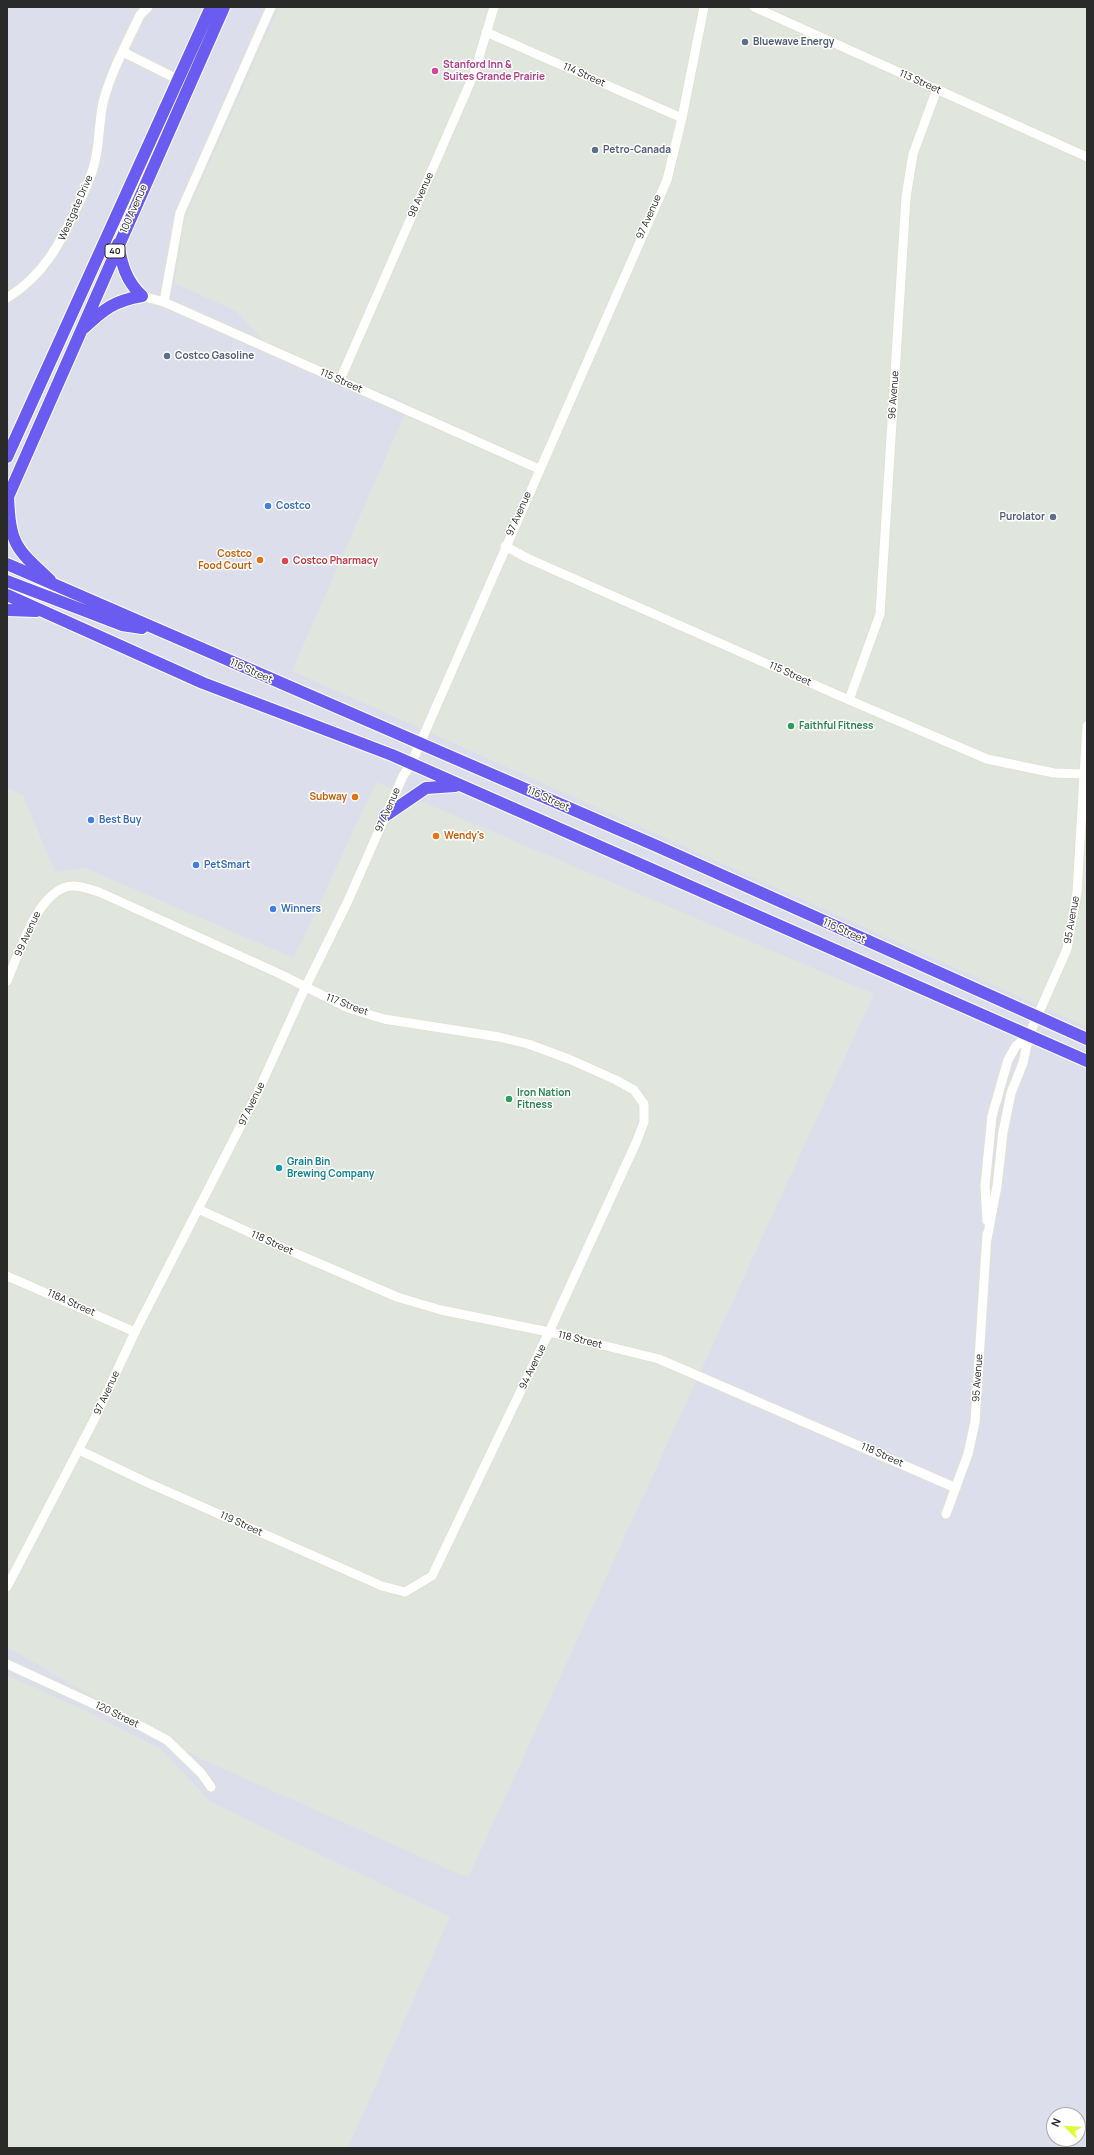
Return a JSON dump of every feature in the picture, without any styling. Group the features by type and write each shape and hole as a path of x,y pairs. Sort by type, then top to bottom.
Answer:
{"main road":[{"name":"100 Avenue","path":"7,457 211,7"},
{"name":"100 Avenue","path":"8,497 78,334 224,7"},
{"path":"118,244 125,274 133,288 142,296"},
{"path":"78,334 101,312 111,305 122,300 142,296"},
{"path":"8,497 9,524 12,536 26,558 57,587"},
{"name":"116 Street","path":"7,564 158,631 420,742 659,847 1087,1039"},
{"path":"7,581 122,625 158,631"},
{"name":"116 Street","path":"7,595 203,683 410,764 1087,1061"},
{"path":"7,610 41,611"},
{"path":"385,816 426,788 460,786"}],"street":[{"name":"Westgate Drive","path":"7,298 21,290 43,269 60,244 90,181 96,157 104,101 109,82 140,16 148,7"},
{"path":"164,302 180,213 271,7"},
{"name":"98 Avenue","path":"340,380 474,74 494,7"},
{"name":"97 Avenue","path":"7,1587 79,1450 135,1332 256,1096 305,988 347,903 385,816 420,742 667,180 682,118 704,7"},
{"name":"113 Street","path":"754,7 1087,156"},
{"name":"114 Street","path":"486,32 682,118"},
{"path":"123,52 179,80"},
{"name":"96 Avenue","path":"849,700 880,614 906,196 913,154 937,89"},
{"name":"115 Street","path":"142,296 164,302 539,469"},
{"name":"115 Street","path":"505,546 534,561 849,700 987,759 1054,773 1085,774"},
{"name":"95 Avenue","path":"987,1239 997,1186 1007,1109 1023,1063 1029,1035 1067,949 1077,892 1087,726"},
{"name":"117 Street","path":"54,892 71,886 80,886 99,892 280,974 305,988 348,1008 384,1019 499,1037 528,1044 569,1059 616,1080 634,1090 644,1104"},
{"name":"99 Avenue","path":"7,981 42,905 54,892"},
{"name":"95 Avenue","path":"946,1514 968,1454 975,1422 987,1239 985,1186 992,1116 1008,1060 1016,1046 1029,1035"},
{"name":"94 Avenue","path":"405,1592 432,1576 549,1332 636,1143 644,1122 644,1104"},
{"name":"118 Street","path":"198,1209 397,1297 441,1310 549,1332 659,1359 956,1488"},
{"name":"118A Street","path":"7,1276 135,1332"},
{"name":"119 Street","path":"79,1450 146,1482 382,1586 405,1592"},
{"name":"120 Street","path":"7,1664 137,1724 167,1740 201,1773 211,1787"}],"shaded area":[{"path":"279,7 1087,7 1087,1027 292,671 409,404 265,342 236,311 174,283 185,218"},
{"path":"376,782 874,994 468,1878 201,1759 7,1647 7,788 23,795 55,872 85,868 294,958"},
{"path":"7,1675 84,1710 161,1749 211,1802 450,1917 348,2148 7,2148"}],"place":[{"name":"Bluewave Energy","path":"745,42"},
{"name":"Stanford Inn & Suites Grande Prairie","path":"435,71"},
{"name":"Petro-Canada","path":"595,150"},
{"name":"Costco Gasoline","path":"167,356"},
{"name":"Costco","path":"268,506"},
{"name":"Purolator","path":"1053,517"},
{"name":"Costco Food Court","path":"260,560"},
{"name":"Costco Pharmacy","path":"285,561"},
{"name":"Faithful Fitness","path":"791,726"},
{"name":"Subway","path":"355,797"},
{"name":"Best Buy","path":"91,820"},
{"name":"Wendy's","path":"436,836"},
{"name":"PetSmart","path":"196,865"},
{"name":"Winners","path":"273,909"},
{"name":"Iron Nation Fitness","path":"509,1099"},
{"name":"Grain Bin Brewing Company","path":"279,1168"}]}
